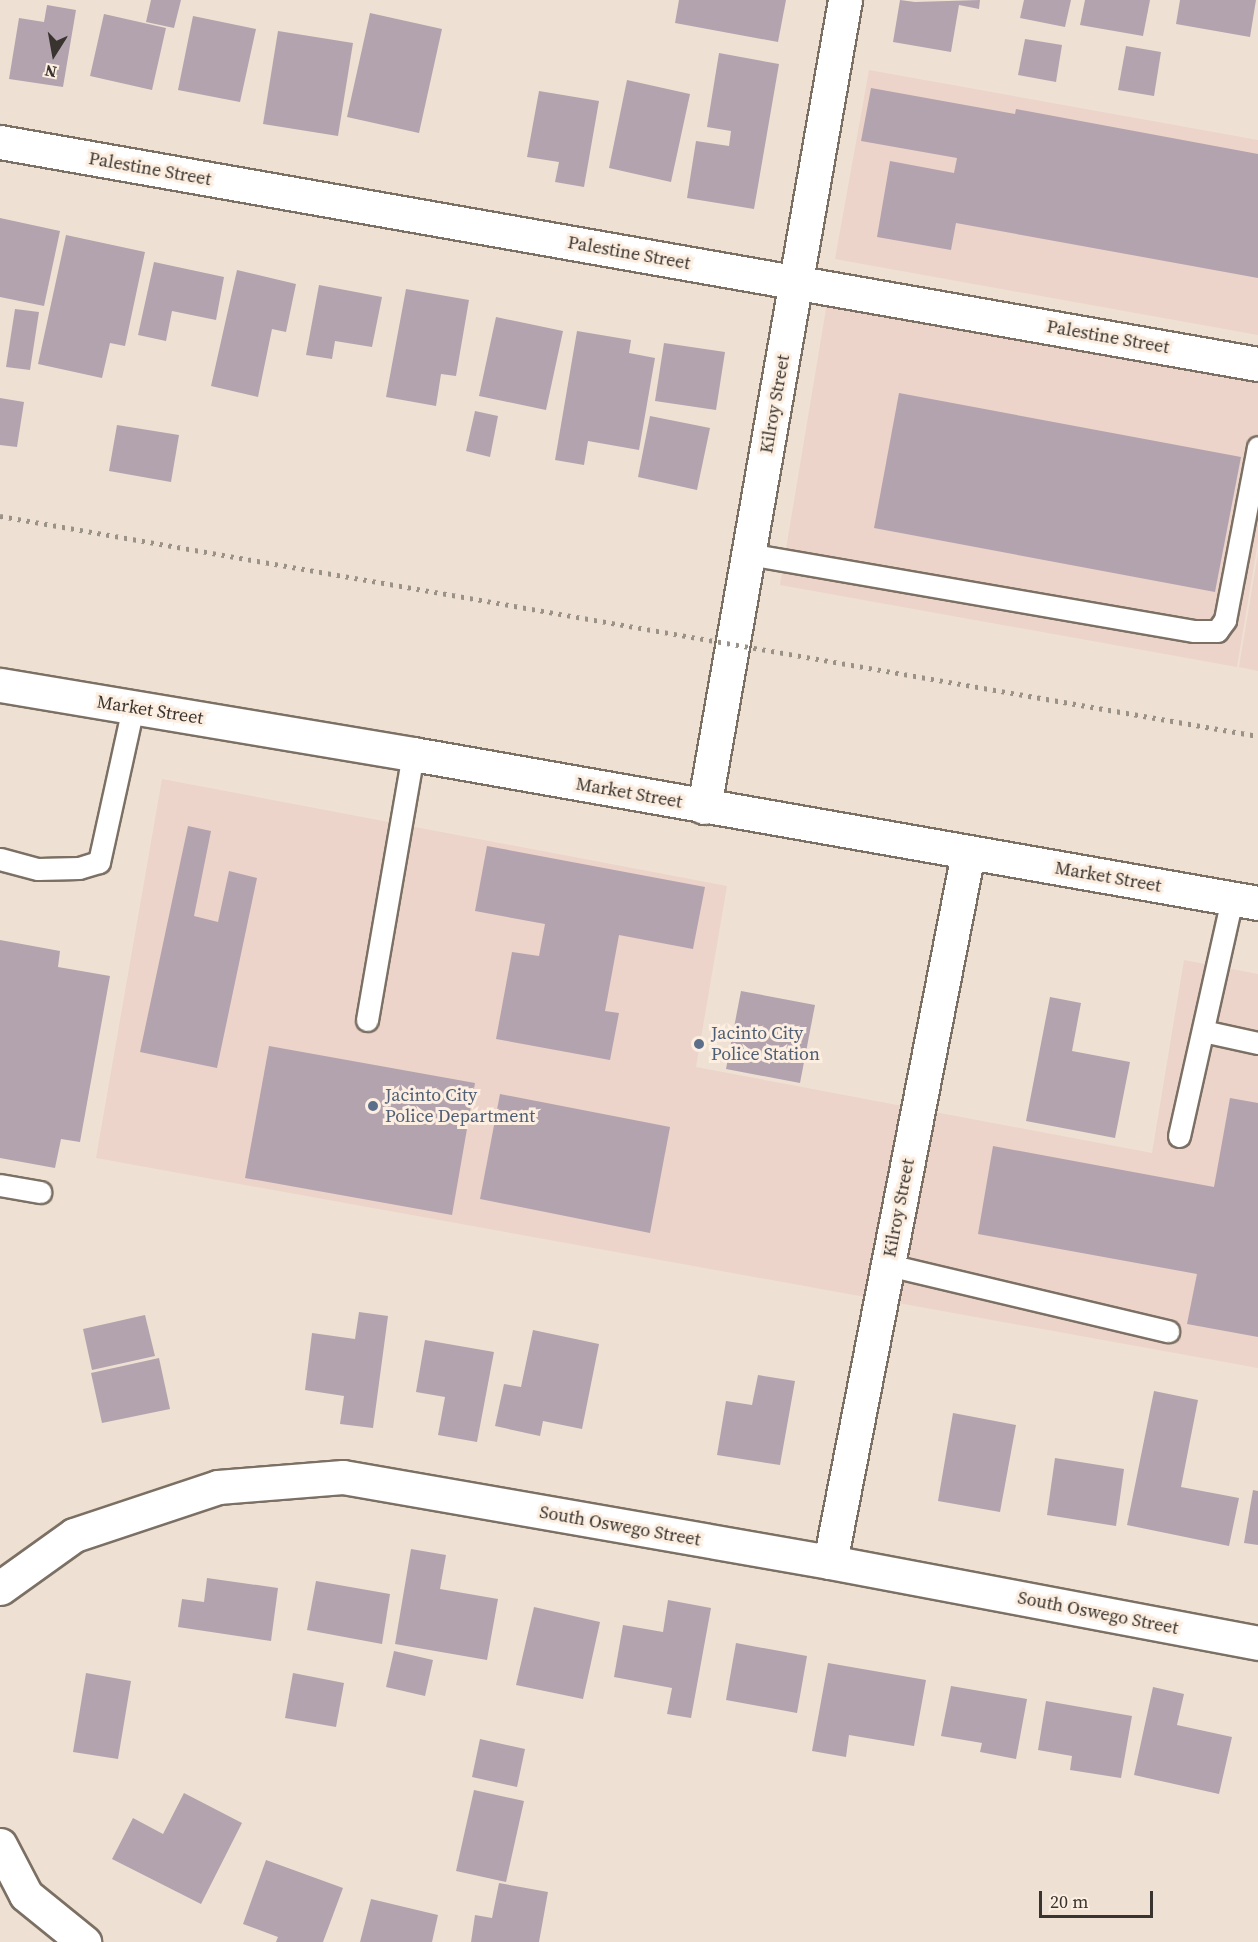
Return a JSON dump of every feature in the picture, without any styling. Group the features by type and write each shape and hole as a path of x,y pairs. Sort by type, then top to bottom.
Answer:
{"street":[{"name":"Kilroy Street","path":"704,807 845,0"},
{"name":"Palestine Street","path":"0,142 1258,364"},
{"name":"Market Street","path":"0,685 413,754 1245,901"},
{"name":"Kilroy Street","path":"830,1562 968,853"},
{"name":"South Oswego Street","path":"0,1588 74,1535 218,1486 343,1477 830,1562 1258,1643"},
{"path":"0,1845 26,1895 84,1942"}],"lane":[{"path":"748,554 1194,631 1217,631 1225,620 1258,447"},
{"path":"0,859 38,869 79,868 99,862 133,707"},
{"path":"367,1020 413,754"},
{"path":"1179,1136 1203,1031 1245,901"},
{"path":"1203,1031 1258,1043"},
{"path":"0,1185 40,1192"},
{"path":"888,1265 1168,1331"}],"shaded area":[{"path":"869,70 1258,140 1258,335 835,259"},
{"path":"827,303 1258,377 1258,542 1237,667 780,585"},
{"path":"1258,553 1258,671 1239,667"},
{"path":"162,779 727,886 696,1067 1152,1153 1184,960 1258,974 1258,1368 96,1158"}],"building":[{"path":"151,0 181,0 174,28 146,22"},
{"path":"679,0 786,0 778,42 675,23"},
{"path":"900,0 915,2 980,0 979,9 959,5 951,52 893,42"},
{"path":"1024,0 1071,0 1065,27 1020,18"},
{"path":"1085,0 1150,0 1143,36 1080,25"},
{"path":"1180,0 1256,0 1250,37 1176,24"},
{"path":"47,5 76,10 63,87 9,79 19,18 44,22"},
{"path":"370,13 442,29 419,133 347,117"},
{"path":"104,14 166,28 152,90 90,76"},
{"path":"193,16 256,29 240,102 178,90"},
{"path":"278,31 353,43 338,136 263,124"},
{"path":"1025,39 1062,45 1056,82 1018,75"},
{"path":"1126,46 1161,52 1154,96 1118,90"},
{"path":"719,53 779,64 754,209 687,198 696,141 729,146 731,131 707,127"},
{"path":"627,80 690,94 671,182 609,168"},
{"path":"871,88 1015,114 1016,109 1258,154 1258,278 956,223 951,250 877,237 890,161 954,173 957,158 861,141"},
{"path":"539,91 599,101 584,187 555,182 559,162 527,157"},
{"path":"0,218 60,231 44,306 0,297"},
{"path":"66,235 145,252 125,346 110,343 102,378 38,364"},
{"path":"154,262 224,277 216,320 172,311 166,341 138,335"},
{"path":"237,270 296,284 286,332 272,329 258,397 211,386"},
{"path":"319,285 382,297 372,347 335,341 332,359 306,355"},
{"path":"406,289 469,300 456,376 441,374 436,406 386,397"},
{"path":"15,309 39,312 30,370 6,367"},
{"path":"496,317 563,331 546,410 479,396"},
{"path":"577,331 631,340 629,353 655,358 639,450 588,441 584,465 555,460"},
{"path":"664,343 725,352 716,410 655,401"},
{"path":"899,393 1241,457 1215,592 874,528"},
{"path":"0,398 24,402 17,447 0,445"},
{"path":"475,411 498,416 490,457 466,451"},
{"path":"650,416 710,428 697,490 638,477"},
{"path":"117,425 179,435 171,482 109,471"},
{"path":"188,826 211,831 194,916 218,922 229,871 257,878 217,1068 140,1052"},
{"path":"487,846 705,887 693,949 619,935 605,1011 619,1013 610,1060 496,1039 512,952 539,956 545,924 475,911"},
{"path":"0,940 60,951 58,967 110,976 80,1142 61,1139 55,1168 0,1158"},
{"path":"741,991 815,1005 800,1083 726,1069"},
{"path":"1050,997 1081,1003 1072,1051 1130,1062 1115,1138 1026,1121"},
{"path":"269,1046 475,1083 452,1215 245,1178"},
{"path":"500,1094 670,1127 650,1233 480,1199"},
{"path":"1230,1098 1258,1103 1258,1337 1187,1324 1197,1274 978,1234 993,1146 1214,1187"},
{"path":"359,1312 388,1316 373,1428 340,1424 344,1396 305,1390 312,1333 355,1339"},
{"path":"145,1315 155,1356 92,1370 83,1329"},
{"path":"533,1330 599,1344 582,1429 543,1421 540,1436 495,1426 504,1384 521,1387"},
{"path":"425,1340 494,1352 477,1442 438,1435 445,1397 416,1392"},
{"path":"159,1358 170,1409 102,1423 91,1373"},
{"path":"758,1375 795,1381 780,1465 717,1455 726,1401 752,1405"},
{"path":"1154,1391 1198,1400 1181,1487 1239,1498 1229,1546 1127,1525"},
{"path":"953,1413 1016,1425 1000,1512 938,1501"},
{"path":"1055,1458 1124,1469 1116,1526 1047,1515"},
{"path":"1253,1490 1258,1491 1258,1545 1244,1543"},
{"path":"411,1549 446,1555 440,1589 498,1599 487,1660 395,1644"},
{"path":"207,1578 278,1588 271,1641 178,1627 182,1599 204,1602"},
{"path":"316,1581 390,1594 382,1644 307,1630"},
{"path":"668,1600 711,1608 691,1718 667,1714 672,1688 614,1677 623,1625 663,1632"},
{"path":"534,1607 600,1622 583,1699 516,1685"},
{"path":"736,1643 807,1656 797,1713 726,1700"},
{"path":"394,1651 433,1660 425,1696 386,1687"},
{"path":"828,1663 926,1680 914,1746 849,1735 846,1757 812,1751"},
{"path":"86,1673 131,1681 118,1759 73,1752"},
{"path":"293,1673 344,1683 336,1727 285,1718"},
{"path":"951,1686 1027,1699 1016,1759 980,1752 982,1743 941,1736"},
{"path":"1153,1687 1184,1694 1177,1725 1232,1737 1219,1794 1134,1775"},
{"path":"1046,1701 1132,1716 1121,1778 1070,1770 1072,1756 1038,1750"},
{"path":"480,1739 525,1749 517,1787 472,1777"},
{"path":"474,1790 524,1801 506,1882 456,1871"},
{"path":"184,1793 242,1823 201,1904 112,1859 133,1818 163,1834"},
{"path":"266,1860 343,1888 323,1942 276,1942 278,1937 243,1924"},
{"path":"499,1883 548,1892 539,1942 471,1942 475,1915 492,1918"},
{"path":"371,1899 438,1915 432,1942 360,1942"}],"railway":[{"path":"0,516 1258,736"}],"place":[{"name":"Jacinto City Police Station","path":"699,1044"},
{"name":"Jacinto City Police Department","path":"373,1106"}]}
